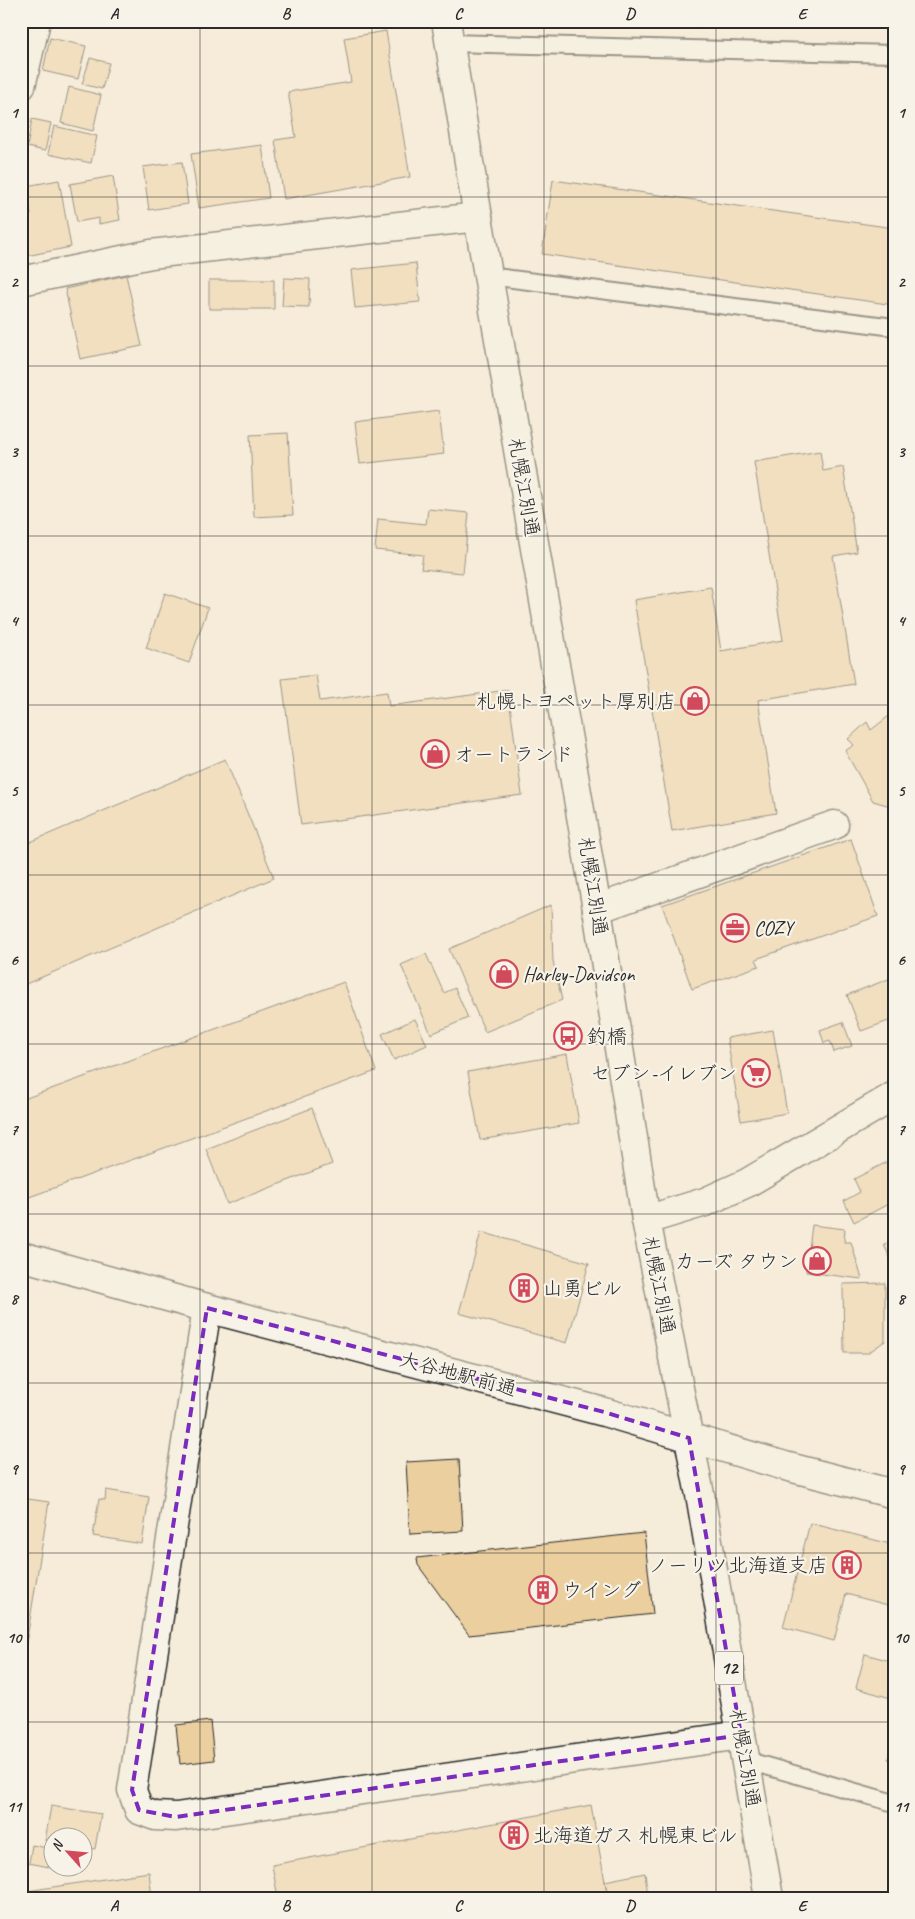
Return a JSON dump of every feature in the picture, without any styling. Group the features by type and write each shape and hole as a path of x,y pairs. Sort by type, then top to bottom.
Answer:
{"main road":[{"path":"21,86 36,21"},
{"name":"札幌江別通","path":"448,32 597,909 646,1220 689,1438 769,1898"},
{"path":"21,281 151,254 478,217"},
{"path":"597,909 834,825"},
{"path":"646,1220 705,1202 747,1183 894,1096"},
{"name":"大谷地駅前通","path":"21,1256 207,1308 604,1412 785,1466 894,1494"},
{"path":"207,1308 132,1790 139,1810 155,1816 176,1817 743,1748"}],"lane":[{"path":"448,32 894,54"},
{"path":"488,276 894,327"},
{"path":"743,1748 894,1803"}],"highlighted area":[{"path":"207,1308 604,1412 689,1438 741,1735 176,1817 139,1810 132,1790"}],"building":[{"path":"681,21 735,21 735,27 681,28"},
{"path":"386,31 410,177 284,199 275,140 296,137 288,92 351,82 344,38"},
{"path":"50,38 86,46 78,79 43,71"},
{"path":"90,58 109,63 102,89 82,84"},
{"path":"69,87 101,95 93,131 61,123"},
{"path":"32,119 51,123 45,151 27,147"},
{"path":"54,126 97,136 91,163 48,154"},
{"path":"262,145 269,198 199,208 191,154"},
{"path":"182,162 188,204 149,210 143,167"},
{"path":"113,176 120,220 99,224 99,218 77,222 70,184"},
{"path":"59,180 71,247 21,257 21,217 31,215 26,186"},
{"path":"553,180 894,228 894,305 542,254"},
{"path":"416,263 420,302 355,308 351,270"},
{"path":"126,275 142,346 80,359 65,289"},
{"path":"284,278 310,279 309,307 282,306"},
{"path":"209,280 274,280 274,309 209,309"},
{"path":"439,411 444,454 360,464 355,422"},
{"path":"288,433 293,515 254,517 250,435"},
{"path":"820,451 823,471 843,467 857,552 833,556 854,684 758,700 776,813 672,831 634,600 711,587 721,651 783,640 754,462"},
{"path":"428,509 469,513 463,573 421,569 423,555 375,550 378,519 426,524"},
{"path":"165,593 208,608 189,663 146,648"},
{"path":"316,675 320,701 387,692 389,706 508,690 522,795 301,825 282,679"},
{"path":"889,716 894,720 894,807 873,801 845,751 854,745 848,739 867,722 871,730"},
{"path":"225,759 274,878 21,986 21,846"},
{"path":"851,839 878,916 756,959 759,966 692,989 662,905"},
{"path":"551,905 553,961 562,1000 485,1032 449,949"},
{"path":"426,954 444,993 455,988 468,1018 431,1034 401,965"},
{"path":"894,977 894,1019 861,1031 847,995"},
{"path":"344,982 376,1071 21,1200 21,1100"},
{"path":"415,1019 427,1045 394,1060 382,1034"},
{"path":"843,1022 852,1046 834,1052 830,1041 824,1043 820,1030"},
{"path":"773,1030 787,1113 741,1121 727,1038"},
{"path":"567,1054 579,1123 480,1140 468,1072"},
{"path":"312,1108 332,1164 227,1204 206,1149"},
{"path":"887,1162 894,1176 894,1201 854,1222 844,1201 860,1192 854,1179"},
{"path":"812,1225 845,1229 844,1242 851,1242 862,1279 806,1272"},
{"name":"山勇ビル","path":"481,1232 589,1263 567,1343 459,1313"},
{"path":"894,1241 894,1266 884,1245"},
{"path":"885,1283 885,1341 868,1353 844,1353 843,1284"},
{"path":"459,1459 463,1531 410,1534 406,1462"},
{"path":"106,1490 149,1497 142,1544 93,1536 99,1499 105,1500"},
{"path":"21,1498 49,1502 21,1676"},
{"name":"ノーリツ北海道支店","path":"810,1523 894,1545 894,1585 888,1605 846,1594 834,1641 783,1627"},
{"name":"ウイング","path":"644,1533 653,1614 469,1635 418,1565 417,1558"},
{"path":"865,1654 894,1662 894,1699 856,1688"},
{"path":"210,1721 214,1760 180,1764 176,1725"},
{"path":"894,1737 894,1760 888,1759"},
{"name":"北海道ガス 札幌東ビル","path":"591,1805 608,1898 278,1898 272,1865"},
{"path":"51,1806 101,1814 95,1849 92,1849 92,1826 48,1826"},
{"path":"32,1845 42,1847 42,1866 29,1863"},
{"path":"149,1872 152,1898 21,1898 21,1892"},
{"path":"645,1873 648,1895 631,1898 608,1898 605,1881"}],"place":[{"name":"札幌トヨペット厚別店","path":"695,701"},
{"name":"オートランド","path":"435,754"},
{"name":"COZY","path":"735,928"},
{"name":"Harley-Davidson","path":"504,974"},
{"name":"釣橋","path":"568,1036"},
{"name":"セブン-イレブン","path":"756,1073"},
{"name":"カーズ タウン","path":"817,1261"},
{"name":"山勇ビル","path":"524,1288"},
{"name":"ノーリツ北海道支店","path":"847,1565"},
{"name":"ウイング","path":"543,1590"},
{"name":"北海道ガス 札幌東ビル","path":"514,1835"}]}
